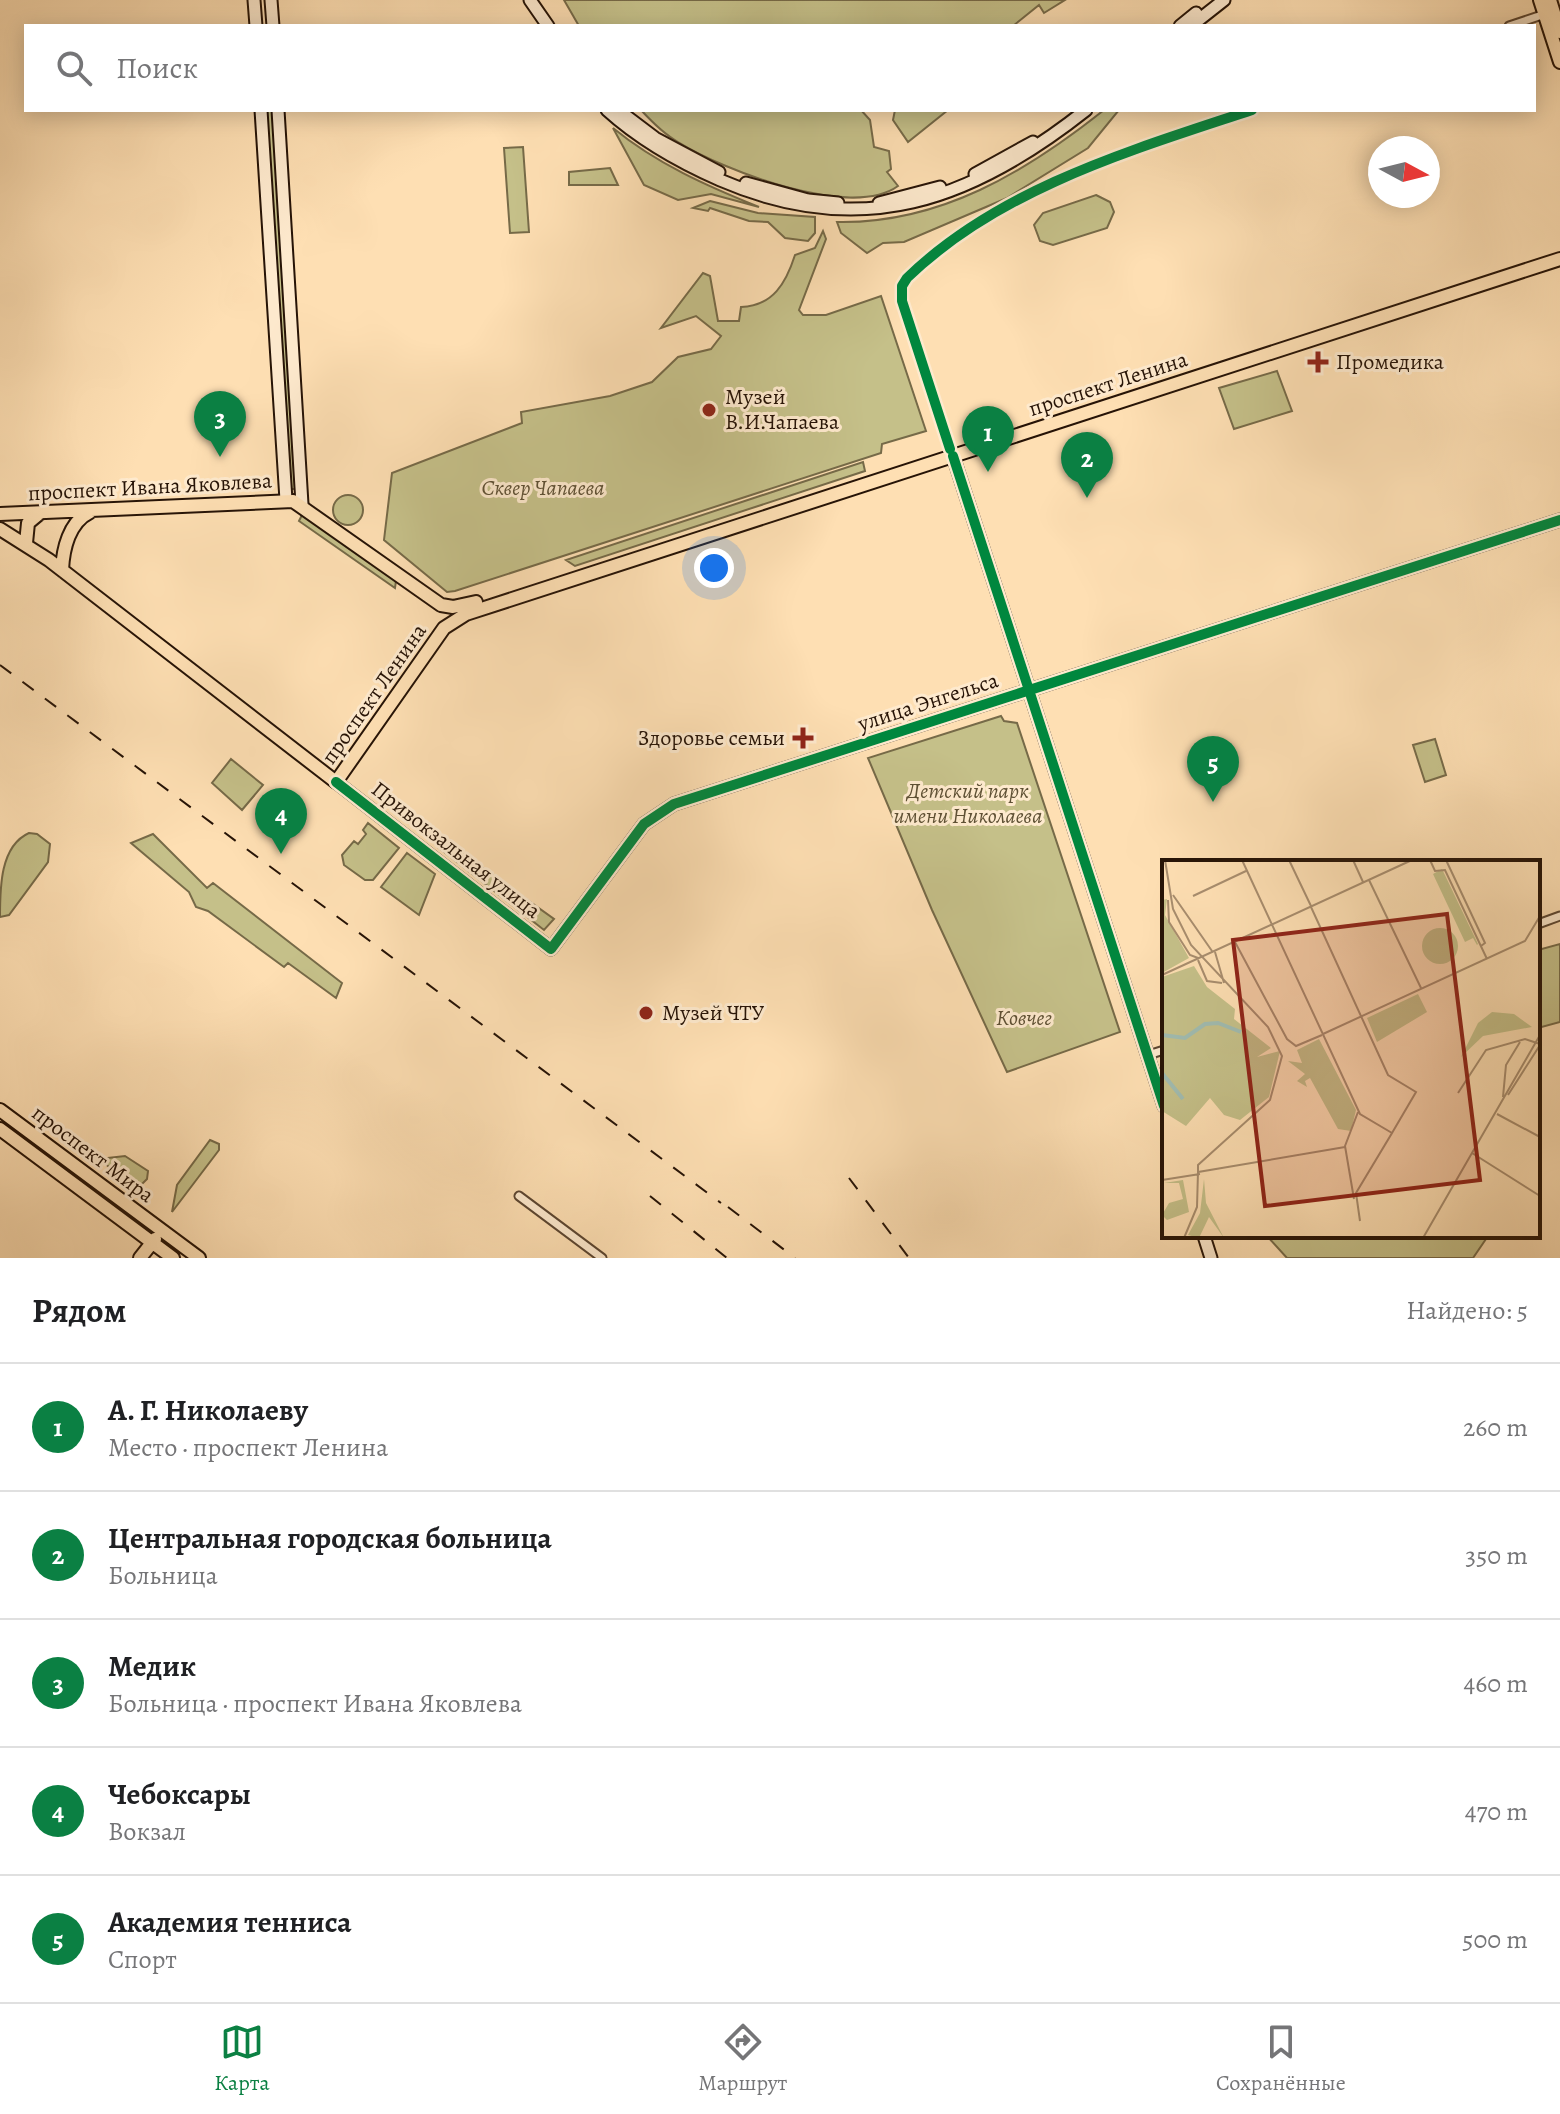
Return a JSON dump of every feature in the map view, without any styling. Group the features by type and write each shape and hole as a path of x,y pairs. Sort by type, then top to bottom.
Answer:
{"main road":[{"path":"1540,0 1549,9 1560,32"},
{"path":"1549,9 1560,62"},
{"name":"проспект Ленина","path":"336,782 444,628 473,611 1560,251"},
{"name":"проспект Ленина","path":"441,605 468,605 1560,259"},
{"name":"проспект Ивана Яковлева","path":"0,514 90,512 286,500 302,504"},
{"name":"проспект Ленина","path":"302,504 441,605 446,616 444,628"},
{"path":"26,543 28,523 41,512"},
{"path":"62,570 70,532 78,519 90,512"},
{"name":"проспект Ивана Яковлева","path":"0,529 26,543"},
{"name":"Привокзальная улица","path":"26,543 336,782"},
{"name":"проспект Мира","path":"0,1110 199,1258"},
{"name":"проспект Мира","path":"0,1129 156,1250 173,1258"},
{"path":"59,1173 68,1160"},
{"path":"140,1258 156,1250 166,1234"}],"street":[{"path":"254,0 256,24"},
{"path":"271,0 273,24"},
{"path":"522,0 538,24"},
{"path":"530,0 547,24"},
{"path":"1183,24 1213,0"},
{"path":"1194,24 1224,0"},
{"path":"1514,24 1549,9"},
{"path":"261,112 286,500"},
{"path":"278,112 302,504"},
{"path":"610,112 667,154 737,188 788,204 851,211 900,207 963,187 1022,157 1083,112"},
{"path":"621,112 668,145 742,182 808,200 868,204 917,195 973,175 1031,143 1072,112"},
{"path":"1162,1100 901,293 907,278 921,265 985,219 1065,177 1246,112"},
{"path":"273,292 289,291"},
{"name":"улица Энгельса","path":"551,949 644,824 661,809 1560,520"},
{"name":"Привокзальная улица","path":"336,782 551,949"},
{"path":"1540,923 1560,916"},
{"path":"1148,1055 1162,1051"},
{"path":"519,1196 602,1258"},
{"path":"1205,1238 1211,1258"}],"green space":[{"path":"564,0 1065,0 1044,13 1039,5 1015,24 578,24"},
{"path":"263,112 275,112 297,489 289,489"},
{"path":"643,112 863,112 870,120 874,147 889,151 891,169 887,172 898,186 877,195 850,197 787,187 698,153"},
{"path":"895,112 946,112 908,142 893,120"},
{"path":"1101,112 1117,112 1088,148 1007,198 904,242 883,243 867,253 841,233 837,222 911,214 980,190 1044,154"},
{"path":"613,128 647,153 683,173 759,207 711,194 678,200 644,185"},
{"path":"523,147 529,232 510,233 504,148"},
{"path":"610,168 618,185 569,185 569,172"},
{"path":"1096,195 1110,202 1114,212 1107,228 1053,245 1040,241 1034,225 1043,213"},
{"path":"710,201 758,213 815,217 815,233 808,241 785,238 768,222 749,221 710,208 708,211 693,208"},
{"name":"Сквер Чапаева","path":"823,231 826,239 799,310 803,315 826,315 881,296 926,431 882,444 881,453 455,591 447,592 384,540 392,473 522,423 521,412 610,396 652,382 678,357 711,349 721,336 696,316 661,328 703,273 710,276 718,321 739,321 741,307 762,302 777,291 795,255 815,248"},
{"path":"1277,371 1292,411 1234,429 1219,388"},
{"path":"863,462 865,471 575,566 566,560"},
{"path":"348,495 354,496 362,504 362,516 354,524 348,525 342,524 334,516 333,510 334,504 342,496"},
{"path":"303,513 396,581 395,588 299,521"},
{"name":"Детский парк имени Николаева","path":"1001,716 1004,721 1017,723 1120,1032 1007,1072 932,910 868,758"},
{"path":"1435,739 1446,775 1425,782 1413,745"},
{"path":"231,759 263,785 242,810 212,783"},
{"path":"368,823 399,848 373,880 365,880 344,865 342,855 354,841 358,844 366,834 363,830"},
{"path":"29,833 37,834 50,844 48,862 9,915 0,917 7,858 19,839"},
{"path":"153,834 207,888 213,883 342,983 336,998 288,963 284,967 208,911 196,907 189,892 131,843"},
{"path":"444,840 554,919 544,930 439,848"},
{"path":"407,853 435,874 419,915 381,887"},
{"path":"1560,944 1560,1022 1540,1027 1540,949"},
{"path":"210,1140 219,1144 219,1150 172,1212 177,1185"},
{"path":"125,1156 148,1171 147,1179 137,1189 99,1159"},
{"path":"1269,1238 1487,1238 1473,1258 1287,1258"}],"railway":[{"path":"0,665 721,1203"},
{"path":"849,1178 909,1258"},
{"path":"650,1196 727,1258"},
{"path":"728,1207 795,1258"}],"cycle path":[{"path":"950,449 902,301 902,286 907,278 983,219 1025,196 1115,157 1246,112"},
{"path":"953,456 1162,1100"},
{"path":"336,782 551,949 644,824 674,804 1560,520"}],"place":[{"name":"Промедика","path":"1318,362"},
{"name":"Музей В.И.Чапаева","path":"709,410"},
{"name":"Медик","path":"220,457"},
{"name":"А. Г. Николаеву","path":"988,472"},
{"name":"Центральная городская больница","path":"1087,498"},
{"name":"Здоровье семьи","path":"803,738"},
{"name":"Академия тенниса","path":"1213,802"},
{"name":"Чебоксары","path":"281,854"},
{"name":"Музей ЧТУ","path":"646,1013"}],"park label":[{"name":"Ковчег","path":"1024,1018"}]}
